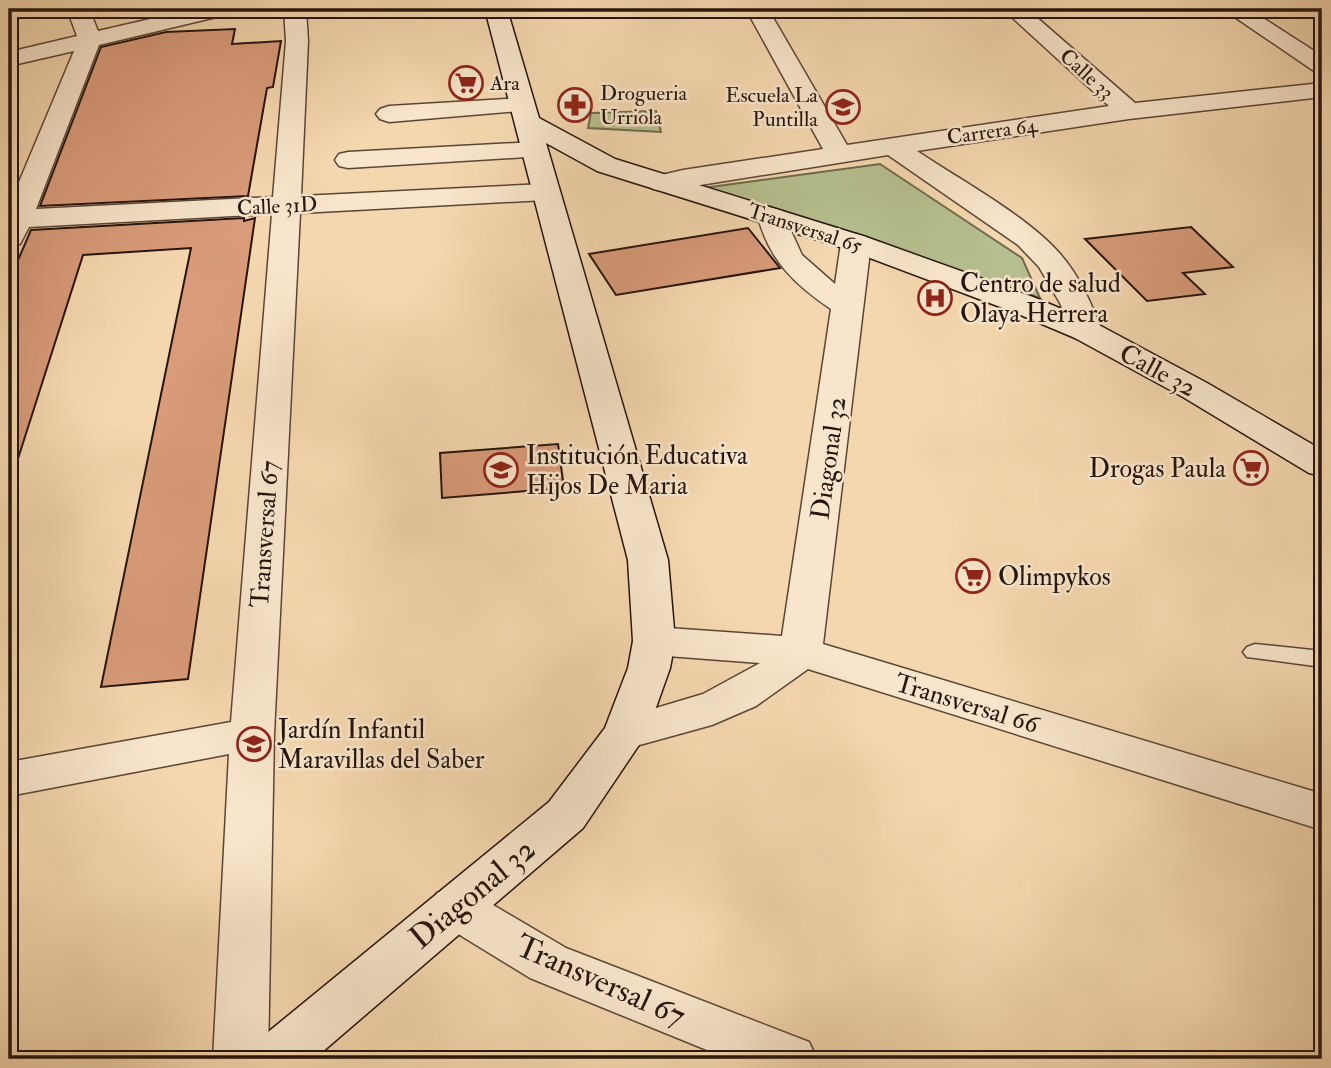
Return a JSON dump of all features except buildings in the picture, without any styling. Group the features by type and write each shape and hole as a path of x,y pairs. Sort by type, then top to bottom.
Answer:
{"street":[{"path":"12,227 90,39 78,9"},
{"path":"9,59 221,9"},
{"name":"Transversal 67","path":"242,1059 252,734 297,41 295,9"},
{"path":"496,9 648,560 654,641 632,718 680,720 732,700 777,676 801,652"},
{"path":"757,9 839,154"},
{"name":"Calle 33","path":"1014,9 1129,111"},
{"path":"1234,9 1322,66"},
{"name":"Carrera 64","path":"663,183 891,145 1129,111 1322,90"},
{"path":"389,114 528,126"},
{"path":"348,160 528,126"},
{"name":"Transversal 65","path":"528,126 587,157 856,243 1022,304 1086,331"},
{"path":"891,145 1028,239 1051,262 1076,303 1086,331"},
{"name":"Calle 31D","path":"12,227 285,206 545,192"},
{"path":"772,217 777,240 791,263 815,285 849,306"},
{"name":"Diagonal 32","path":"801,652 856,243"},
{"name":"Calle 32","path":"1086,331 1320,461"},
{"name":"Transversal 66","path":"654,641 801,652 1322,812"},
{"name":"Diagonal 32","path":"275,1059 566,815 632,718"},
{"path":"9,779 252,734"},
{"name":"Transversal 67","path":"455,907 548,963 790,1059"}],"lane":[{"path":"1255,652 1322,659"}],"green space":[{"path":"656,111 661,132 588,128 591,113"},
{"path":"880,164 1022,258 1040,298 703,188"}],"place":[{"name":"Ara","path":"466,83"},
{"name":"Drogueria Urriola","path":"575,105"},
{"name":"Escuela La Puntilla","path":"843,107"},
{"name":"Centro de salud Olaya Herrera","path":"935,298"},
{"name":"Drogas Paula","path":"1251,468"},
{"name":"Institución Educativa Hijos De Maria","path":"501,470"},
{"name":"Olimpykos","path":"973,576"},
{"name":"Jardín Infantil Maravillas del Saber","path":"254,744"}]}
